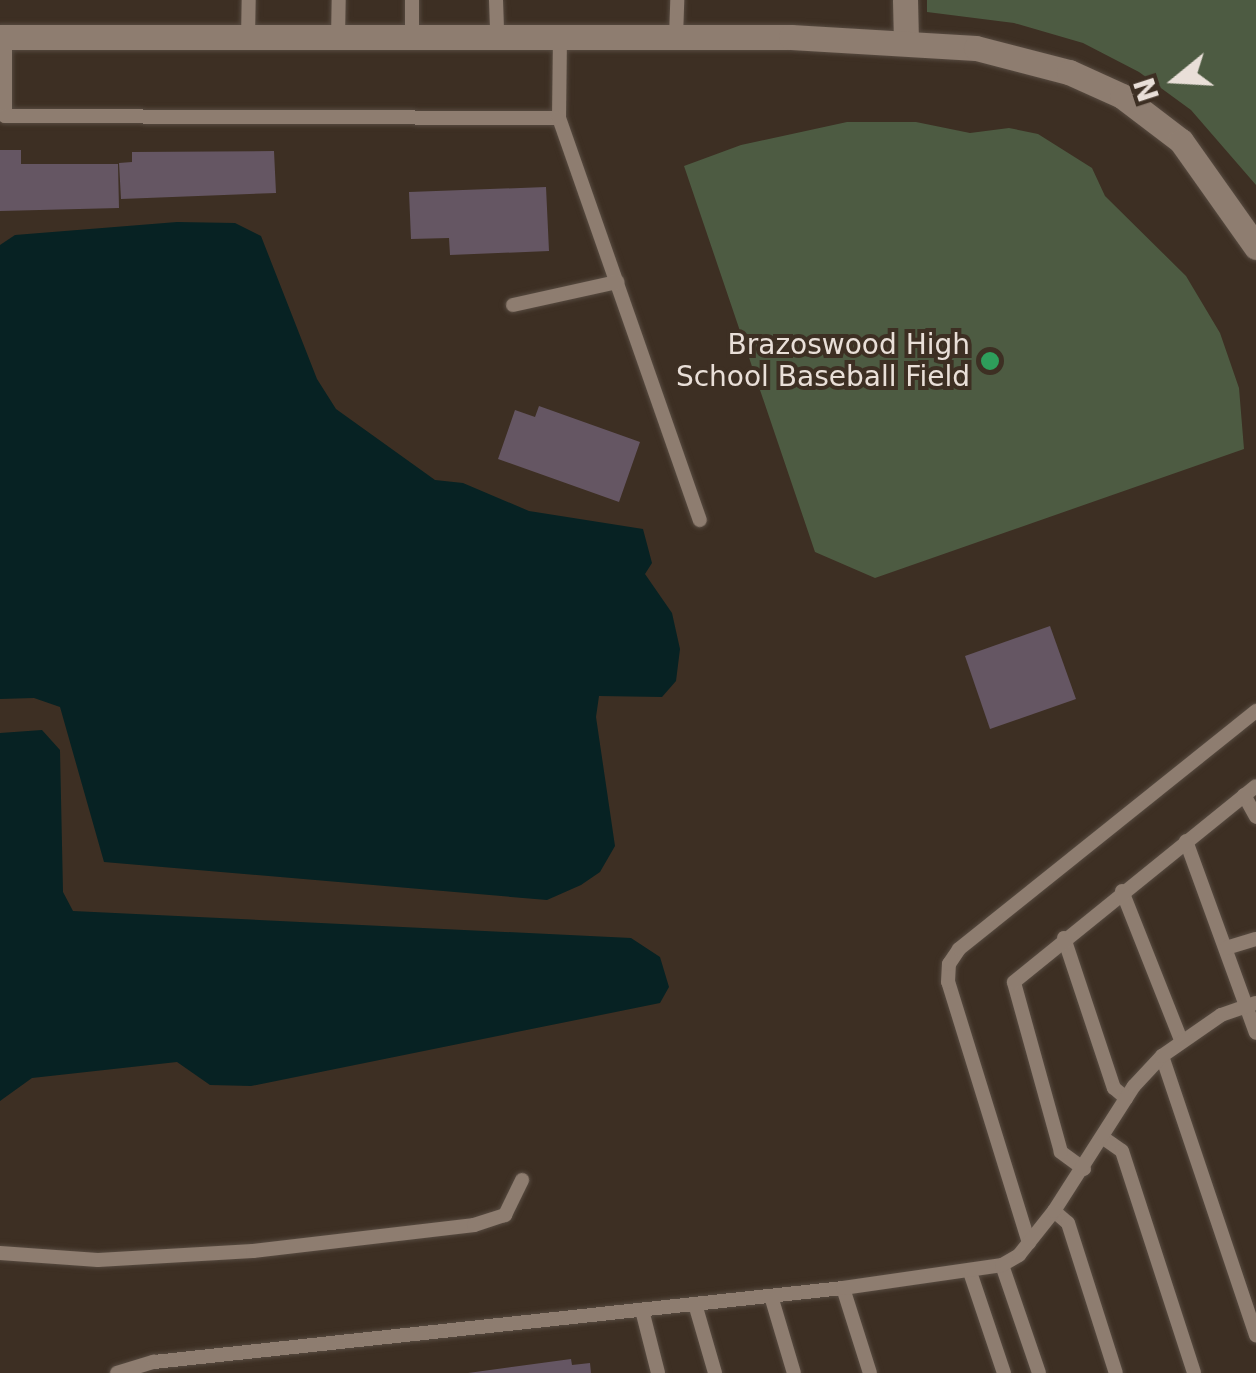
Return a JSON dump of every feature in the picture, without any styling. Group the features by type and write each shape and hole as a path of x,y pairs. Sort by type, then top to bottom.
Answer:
{"street":[{"path":"904,0 906,42"},
{"path":"2,37 676,37 906,42 995,52 1069,72 1122,96 1181,141 1256,247"}],"lane":[{"path":"248,39 249,0"},
{"path":"338,40 339,0"},
{"path":"412,0 412,38"},
{"path":"496,0 496,37"},
{"path":"676,37 677,0"},
{"path":"2,37 5,116 559,118"},
{"path":"560,37 559,118 700,520"},
{"path":"513,306 617,282"},
{"path":"1029,1243 948,982 949,964 959,949 1256,711"},
{"path":"1084,1170 1061,1152 1012,989 1020,972 1250,790 1256,817"},
{"path":"1186,841 1226,948 1252,1004 1256,1033"},
{"path":"1122,891 1181,1040"},
{"path":"1064,938 1114,1088 1126,1098"},
{"path":"1226,948 1256,939"},
{"path":"117,1373 154,1362 843,1288 1002,1265 1029,1243 1054,1211 1084,1170 1126,1098 1162,1056 1181,1040 1252,1004"},
{"path":"1162,1056 1256,1336"},
{"path":"1102,1137 1122,1151 1194,1373"},
{"path":"0,1252 117,1259 474,1225 504,1215 522,1180"},
{"path":"1054,1211 1068,1223 1116,1373"},
{"path":"1002,1265 1039,1373"},
{"path":"970,1272 1004,1373"},
{"path":"843,1288 870,1373"},
{"path":"771,1296 794,1373"},
{"path":"695,1304 715,1373"},
{"path":"642,1310 658,1373"}],"green space":[{"path":"927,0 1256,0 1256,185 1191,110 1139,72 1083,43 1014,23 927,12"},
{"name":"Brazoswood High School Baseball Field","path":"847,122 916,122 970,133 1009,128 1038,134 1092,168 1105,196 1186,276 1220,333 1239,388 1244,449 875,578 815,552 684,166 741,145"}],"water":[{"path":"177,222 235,223 261,236 317,379 336,409 435,480 463,483 529,511 643,529 652,563 645,574 672,613 680,649 676,681 662,697 599,696 596,717 615,846 600,872 581,885 547,900 104,862 60,707 34,698 0,699 0,245 15,235"},
{"path":"42,730 60,750 63,892 73,911 631,938 660,957 669,987 660,1003 251,1086 210,1085 177,1062 32,1078 0,1101 0,733"}],"building":[{"path":"0,150 21,150 21,164 118,164 119,208 0,211"},
{"path":"274,151 276,193 121,199 119,163 132,162 132,152"},
{"path":"546,187 549,251 450,255 449,238 411,239 409,192"},
{"path":"539,406 640,442 619,502 498,459 515,410 535,417"},
{"path":"1050,626 1076,699 990,729 965,656"},
{"path":"571,1359 572,1365 590,1363 591,1373 468,1373"}],"place":[{"name":"Brazoswood High School Baseball Field","path":"990,361"}]}
